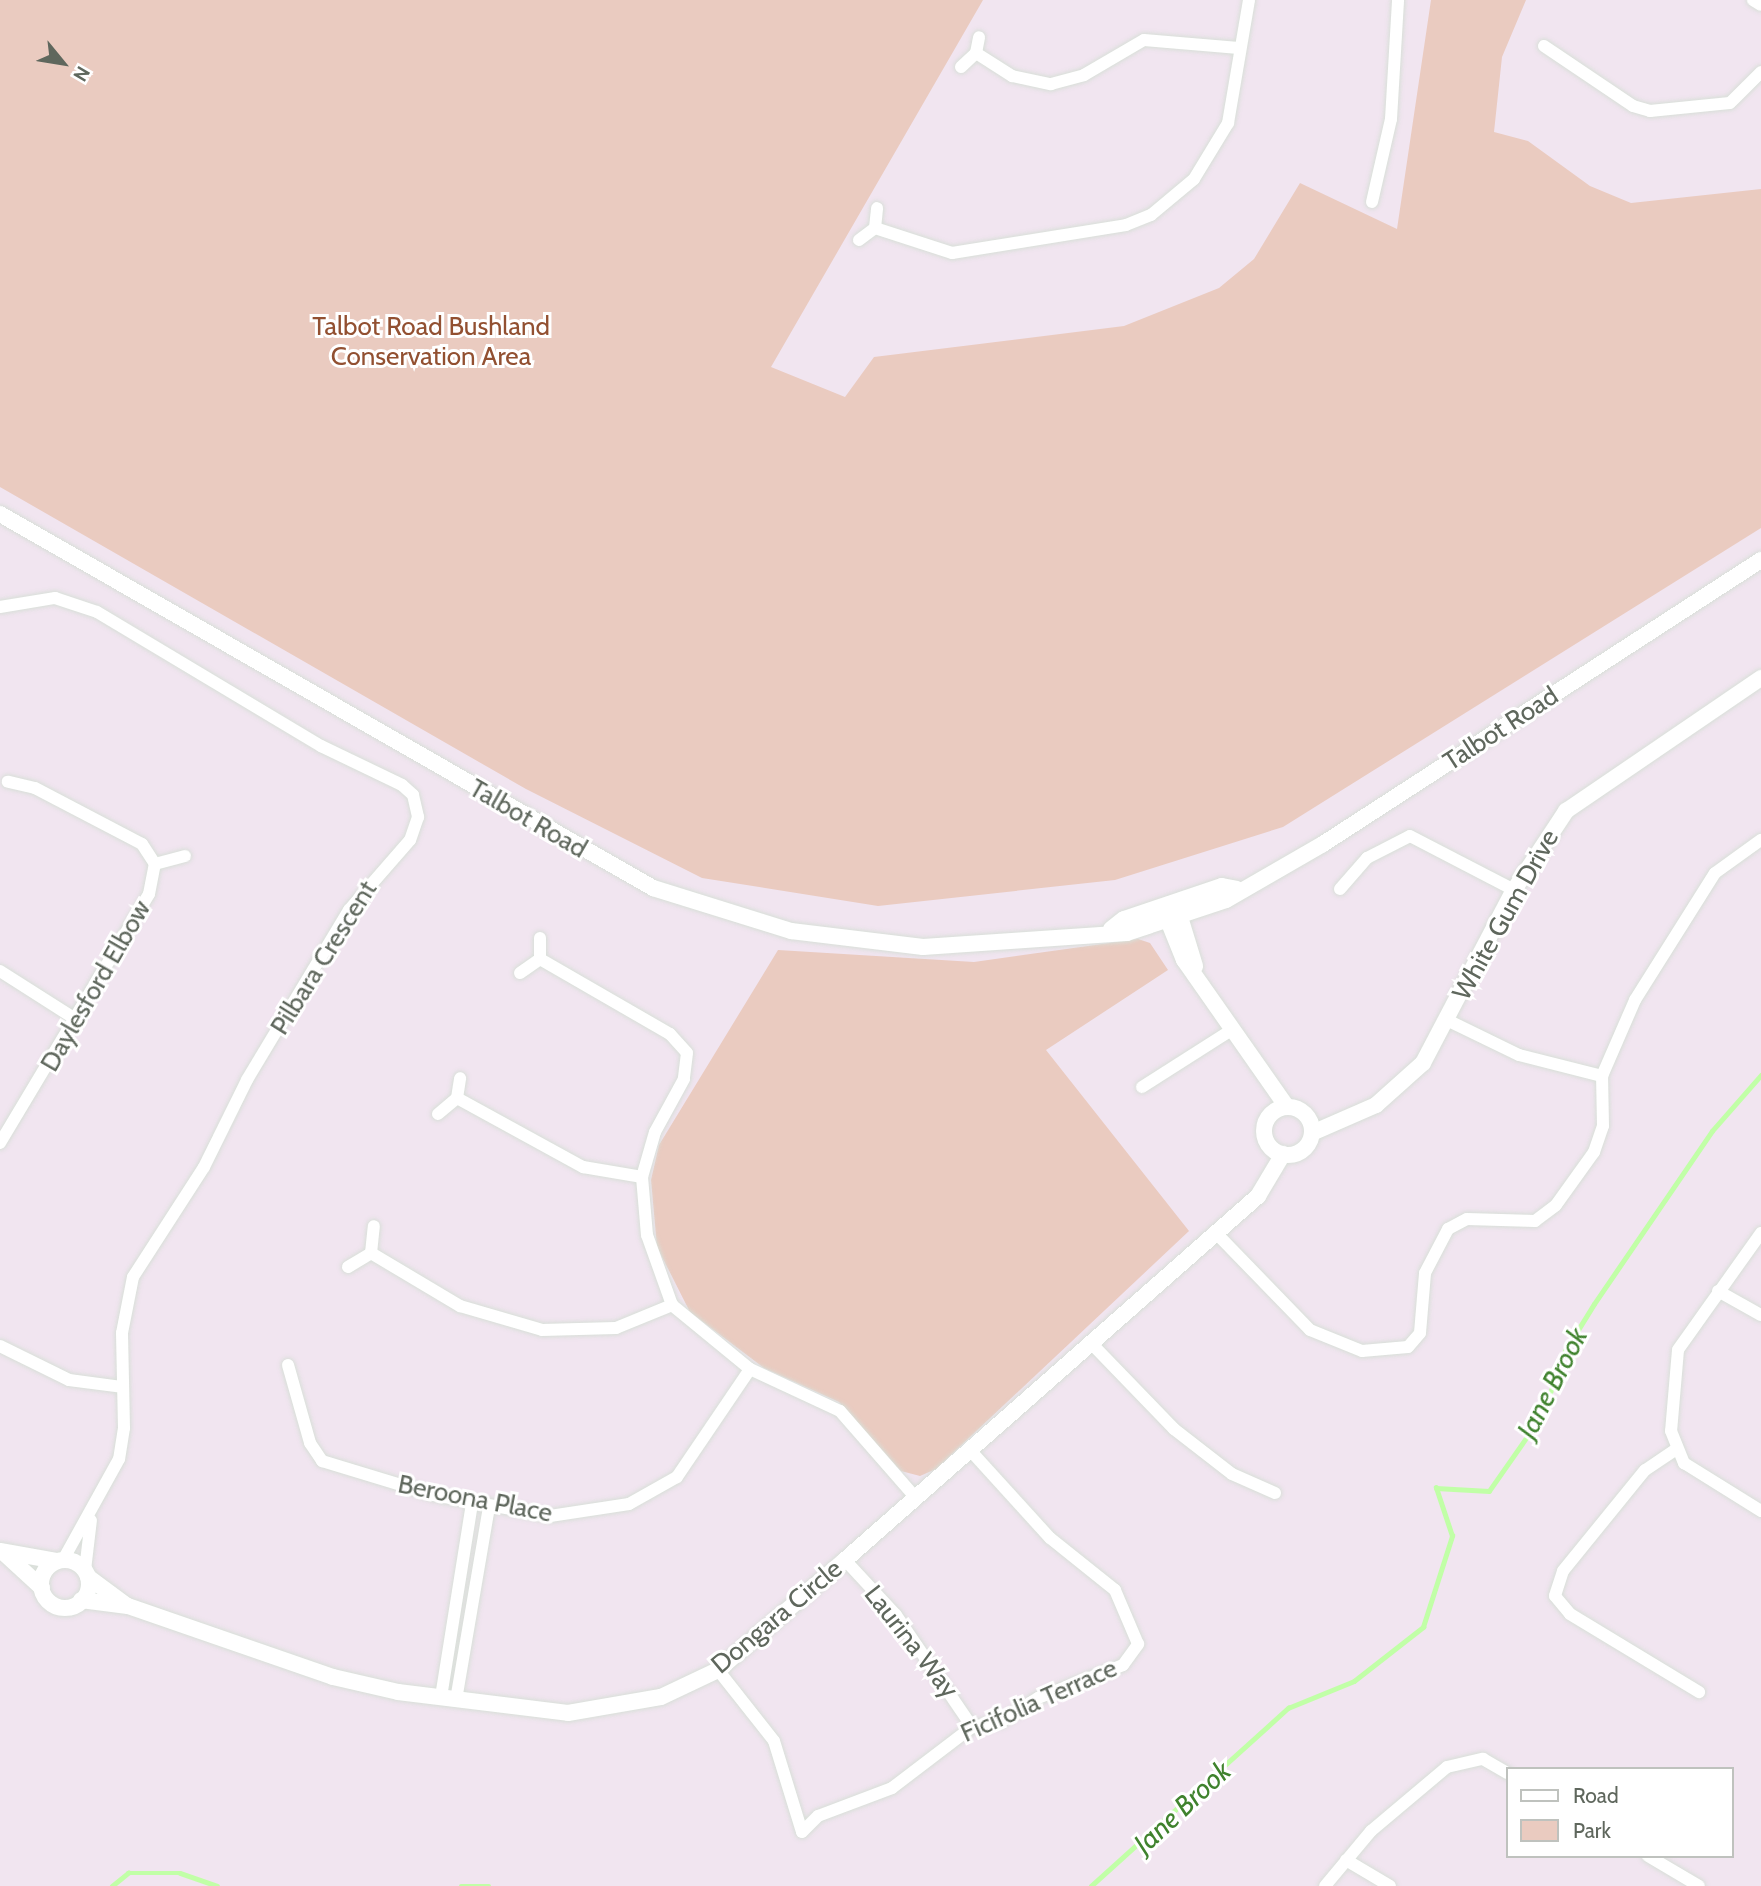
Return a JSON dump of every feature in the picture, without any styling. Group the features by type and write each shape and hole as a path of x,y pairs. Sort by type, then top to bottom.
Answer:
{"street":[{"path":"875,228 952,253 1126,225 1151,215 1194,179 1228,123 1238,48 1250,0"},
{"path":"1372,202 1390,129 1398,0"},
{"path":"1754,0 1761,5"},
{"path":"961,67 976,53 979,37"},
{"path":"976,53 1012,76 1051,84 1084,75 1144,40 1238,48"},
{"path":"1544,46 1633,106 1650,111 1730,103 1761,72"},
{"path":"859,240 875,228 877,208"},
{"name":"Talbot Road","path":"0,513 599,860 697,906 791,931 923,947 1003,946 1111,929 1172,913 1222,886 1237,890 1323,844 1761,560"},
{"name":"Pilbara Crescent","path":"0,607 33,599 76,602 321,746 402,785 417,806 410,840 349,909 247,1080 204,1167 134,1277 122,1333 119,1459 91,1516 60,1561"},
{"name":"White Gum Drive","path":"1277,1150 1303,1150 1310,1125 1340,1122 1376,1105 1423,1063 1449,1021 1514,890 1551,829 1586,793 1761,678"},
{"name":"Daylesford Elbow","path":"0,1143 77,1020 116,941 149,894 155,864 142,844 35,788 8,782"},
{"path":"1340,889 1367,858 1410,836 1514,890"},
{"path":"1216,1233 1310,1330 1362,1351 1404,1350 1420,1333 1425,1273 1448,1229 1467,1219 1524,1225 1556,1205 1602,1136 1602,1076 1635,1000 1715,873 1761,840"},
{"path":"155,864 185,856"},
{"path":"1172,913 1196,970 1281,1109 1310,1125"},
{"path":"540,938 540,959"},
{"path":"520,973 540,959"},
{"path":"540,959 670,1034 687,1053 684,1079 655,1132 642,1177 647,1235 672,1304 750,1368 840,1411 915,1497"},
{"path":"0,971 77,1020"},
{"path":"1449,1021 1519,1055 1602,1076"},
{"path":"1142,1087 1233,1029"},
{"path":"438,1114 457,1098 460,1078"},
{"path":"457,1098 583,1167 642,1177"},
{"path":"1277,1150 1264,1130 1281,1109"},
{"name":"Dongara Circle","path":"81,1600 128,1606 333,1677 449,1699 568,1713 601,1711 661,1697 718,1670 1216,1233 1265,1188 1277,1150"},
{"path":"371,1253 374,1226"},
{"path":"1761,1233 1718,1291 1674,1360 1675,1450 1693,1471 1761,1511"},
{"path":"371,1253 460,1306 542,1330 616,1328 656,1316 672,1304"},
{"path":"348,1267 371,1253"},
{"path":"1718,1291 1761,1315"},
{"path":"1090,1342 1174,1429 1232,1474 1275,1493"},
{"path":"0,1346 69,1380 122,1387"},
{"name":"Beroona Place","path":"288,1365 310,1443 322,1461 489,1507 576,1516 654,1493 694,1458 750,1368"},
{"name":"Ficifolia Terrace","path":"718,1670 774,1741 802,1832 818,1816 892,1788 972,1727 1002,1721 1135,1655 1135,1631 1106,1578 1050,1538 970,1450"},
{"path":"1675,1450 1645,1471 1579,1551 1559,1577 1555,1596 1570,1614 1699,1692"},
{"path":"449,1699 471,1503"},
{"path":"449,1699 489,1507"},
{"name":"Pilbara Crescent","path":"86,1574 91,1516"},
{"path":"1,1551 60,1561 86,1574 81,1600 60,1607 1,1551"},
{"name":"Laurina Way","path":"845,1560 895,1615 972,1727"},
{"path":"42,1588 43,1574 60,1561"},
{"name":"Dongara Circle","path":"86,1574 128,1606"},
{"path":"1325,1886 1346,1860 1447,1767 1483,1759 1506,1772"},
{"path":"1651,1858 1699,1886"},
{"path":"1346,1860 1390,1886"}],"green space":[{"name":"Talbot Road Bushland Conservation Area","path":"0,0 983,0 771,367 845,397 874,357 1124,326 1219,288 1254,259 1300,183 1397,229 1431,0 1526,0 1502,57 1494,132 1528,141 1590,186 1631,203 1761,189 1761,528 1283,827 1115,880 878,906 702,878 526,789 0,487"},
{"path":"1138,939 1150,943 1168,970 1046,1050 1189,1231 936,1469 920,1476 901,1471 839,1402 764,1368 690,1312 657,1247 651,1180 659,1145 778,950 974,962"}],"waterway":[{"name":"Jane Brook","path":"1091,1886 1288,1708 1354,1681 1423,1627 1452,1536 1436,1488 1489,1491 1542,1415 1565,1351 1594,1304 1712,1131 1761,1075"},
{"name":"Jane Brook","path":"112,1886 128,1873 180,1873 217,1886"},
{"name":"Jane Brook","path":"461,1886 489,1886"}]}
